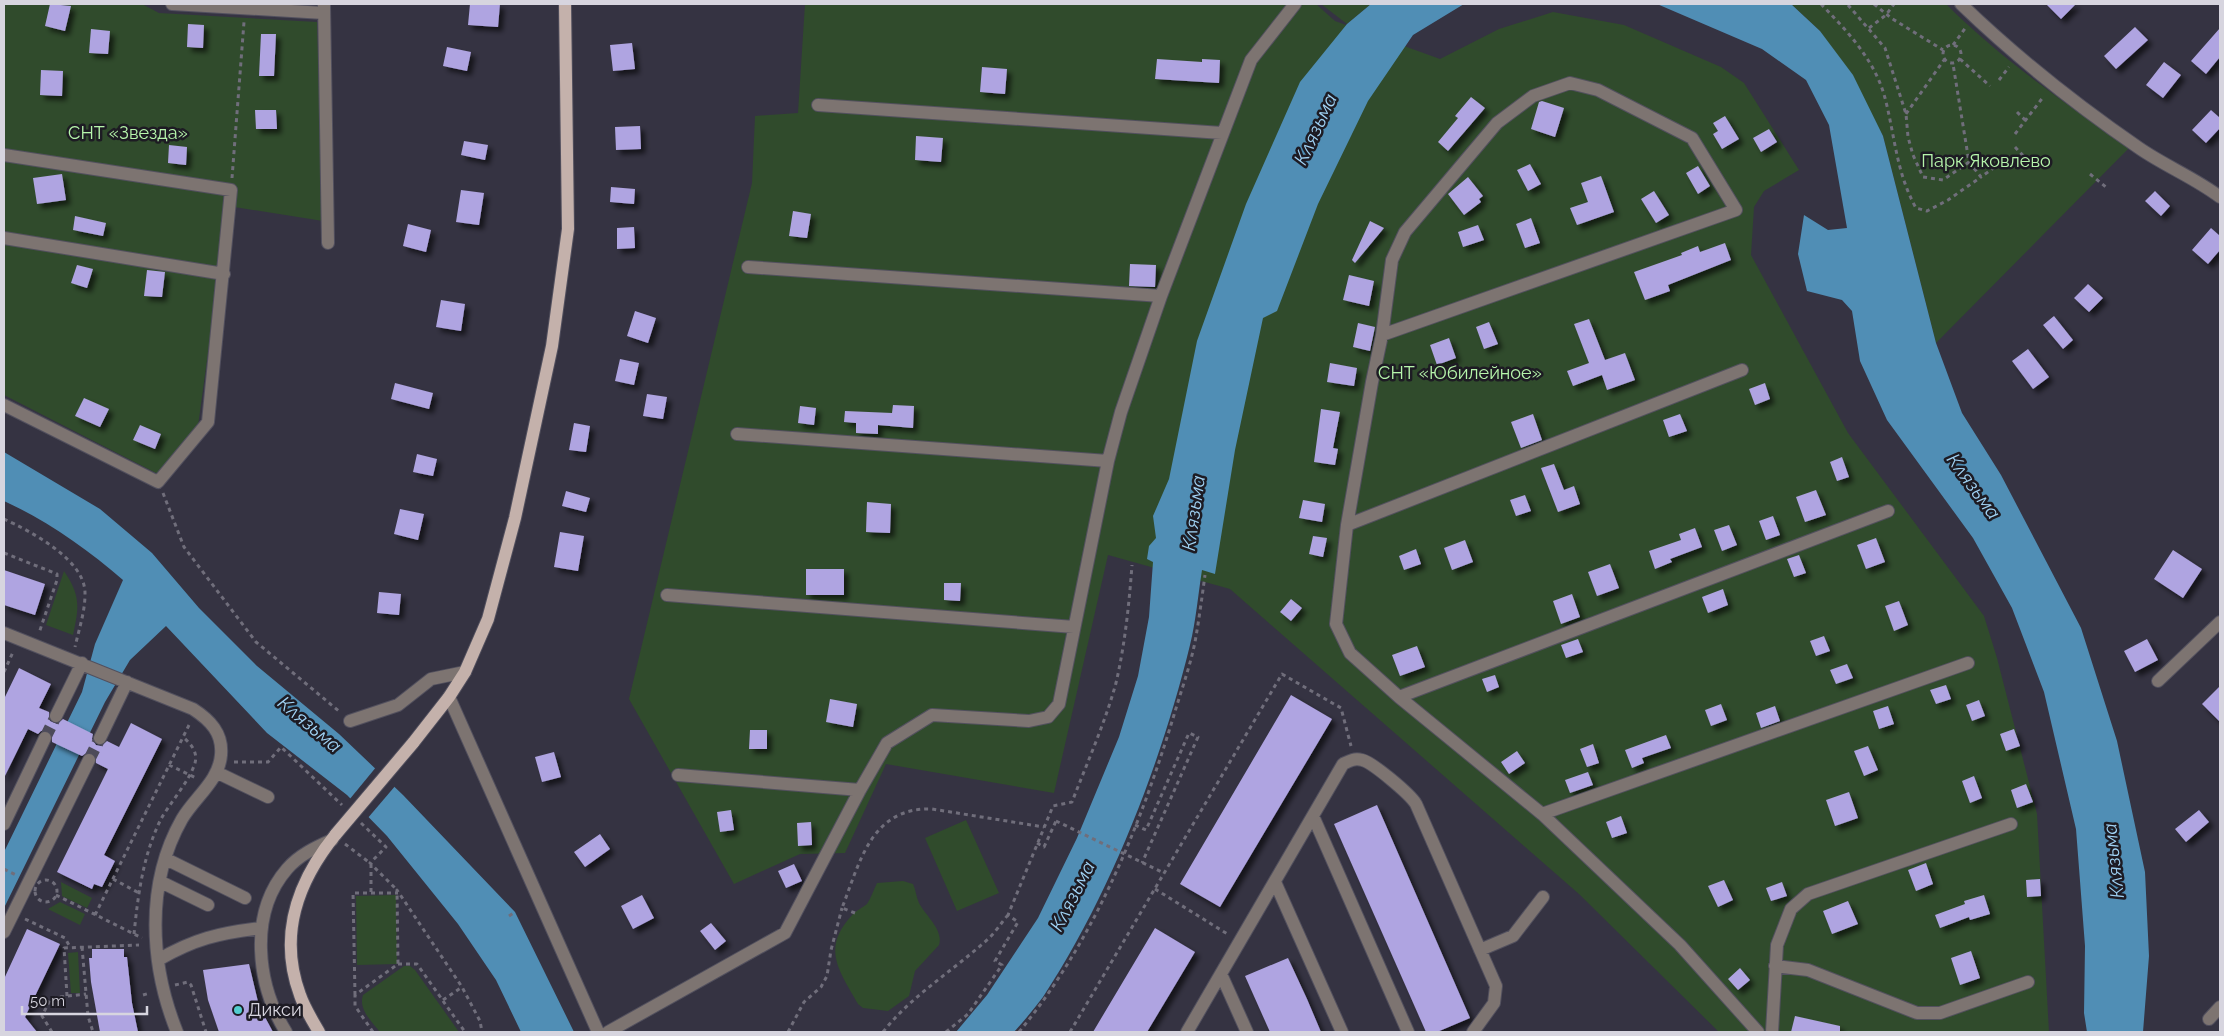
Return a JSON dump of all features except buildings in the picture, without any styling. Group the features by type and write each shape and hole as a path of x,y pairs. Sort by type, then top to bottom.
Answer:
{"main road":[{"path":"319,1032 300,996 291,961 292,918 306,878 334,837 449,697 464,672 488,619 503,565 552,346 568,229 565,4"}],"street":[{"path":"172,4 244,9 324,8 328,243"},
{"path":"608,1032 785,933 860,790 887,743 932,715 1030,722 1048,717 1059,704 1108,461 1120,412 1161,296 1251,60 1295,4"},
{"path":"1960,4 2052,85 2140,149 2220,197"},
{"path":"1382,335 1736,210 1692,138 1598,90 1570,83 1560,86 1533,96 1497,123 1405,232 1392,260 1382,335 1347,525 1336,624 1350,653 1399,697 1542,814 1680,945 1758,1032"},
{"path":"818,105 1222,133"},
{"path":"4,154 231,190 208,422 158,482 4,405"},
{"path":"4,238 224,274"},
{"path":"748,267 1161,296"},
{"path":"1347,525 1742,370"},
{"path":"737,434 1108,461"},
{"path":"1399,697 1888,511"},
{"path":"667,595 1074,627"},
{"path":"2158,681 2220,622"},
{"path":"4,633 196,711 215,727 220,739 218,767 182,819 166,860 160,882 156,916 156,945 163,989 177,1032"},
{"path":"1542,814 1968,663"},
{"path":"56,716 83,664"},
{"path":"350,721 398,705 431,680 464,672"},
{"path":"100,738 125,681"},
{"path":"449,697 598,1032"},
{"path":"4,824 46,738"},
{"path":"4,932 89,760"},
{"path":"1187,1032 1344,764 1354,760 1363,760 1412,797 1496,986 1497,994 1494,1003 1473,1032"},
{"path":"218,767 268,798"},
{"path":"678,775 860,790"},
{"path":"1313,816 1408,1032"},
{"path":"1772,1032 1776,945 1791,909 1808,894 2010,824"},
{"path":"286,1032 276,1017 266,985 261,952 260,928 263,914 273,891 287,869 308,851 334,837"},
{"path":"166,860 245,898"},
{"path":"160,882 208,905"},
{"path":"1275,882 1342,1032"},
{"path":"1480,950 1513,936 1543,897"},
{"path":"158,960 181,947 210,935 260,928"},
{"path":"1776,966 1808,970 1916,1013 1940,1013 2028,982"},
{"path":"1221,974 1247,1032"},
{"path":"2209,1019 2220,1008"}],"path":[{"path":"1821,4 1856,41 1871,66 1885,96 1905,188 1916,208 1927,211 1948,200 1998,164"},
{"path":"1848,4 1885,48 1906,114 1908,137 1913,155 1923,177 1944,180 1969,162"},
{"path":"1874,4 1891,18 1943,50"},
{"path":"1869,28 1887,14 1894,4"},
{"path":"231,190 244,9"},
{"path":"1943,50 1947,46 1952,45 1974,16"},
{"path":"1952,45 1960,50 1960,59 1990,86"},
{"path":"1906,114 1944,60 1943,50"},
{"path":"1999,80 2017,56"},
{"path":"1953,64 1960,59"},
{"path":"1944,60 1953,64"},
{"path":"1953,64 1969,162 1981,177"},
{"path":"2015,134 2052,85"},
{"path":"2016,112 2026,121"},
{"path":"2015,147 2031,164"},
{"path":"2090,174 2107,188"},
{"path":"158,482 184,547 256,642 350,721"},
{"path":"4,519 25,529 65,556 80,575 85,592 78,635"},
{"path":"4,554 57,574 57,580 39,632"},
{"path":"883,1032 894,1018 928,988 990,938 1008,915 1054,806 1072,802 1115,685 1128,614 1132,565"},
{"path":"1019,1032 1046,999 1078,947 1120,864 1159,763 1195,644 1205,575"},
{"path":"4,672 20,639"},
{"path":"1070,1032 1282,674 1341,708 1354,760"},
{"path":"95,915 196,711"},
{"path":"1135,825 1146,830 1190,734 1198,737 1142,862"},
{"path":"218,767 268,762 281,746 344,806"},
{"path":"170,765 208,784"},
{"path":"788,1032 804,1002 821,987 828,976 831,950 842,908 870,840 890,818 915,808 1044,827"},
{"path":"358,820 386,847 370,864 371,893"},
{"path":"1037,843 1044,847 1056,821 1164,873"},
{"path":"347,845 398,891 462,987 480,1021 482,1032"},
{"path":"113,879 139,893"},
{"path":"44,880 53,882 56,886 56,895 52,899 43,901 36,895 36,886 44,880"},
{"path":"1155,889 1240,942"},
{"path":"373,1032 355,1006 353,893 398,891"},
{"path":"398,891 398,964"},
{"path":"56,895 156,945"},
{"path":"842,908 855,913"},
{"path":"509,916 516,912"},
{"path":"13,914 65,938 70,947"},
{"path":"946,1032 968,1014 1002,965 994,961 1018,922 1008,915"},
{"path":"67,996 64,948 139,945"},
{"path":"82,946 86,994 93,1032"},
{"path":"355,995 398,964 417,964 465,1032"},
{"path":"143,995 188,982 206,1032"},
{"path":"443,1000 462,987"},
{"path":"52,1032 44,1020 43,1011 51,998 86,994"}],"green space":[{"name":"СНТ «Звезда»","path":"4,4 142,4 159,13 317,22 323,221 228,206 198,426 158,474 4,395"},
{"name":"СНТ «Юбилейное»","path":"805,4 1316,4 1335,21 1440,59 1499,29 1553,12 1624,25 1721,67 1744,83 1799,170 1764,191 1754,207 1751,255 1848,433 1984,616 1997,658 2037,814 2049,1032 1719,1032 1579,894 1230,589 1108,555 1054,793 886,764 845,853 800,854 734,884 629,699 752,183 755,116 798,113"},
{"path":"1321,4 1371,4 1347,24"},
{"name":"Парк Яковлево","path":"1791,4 1946,4 2011,62 2129,148 1936,343 1883,136 1820,31"},
{"path":"64,571 70,580 77,602 77,617 73,635 46,625"},
{"path":"966,820 999,893 957,911 925,838"},
{"path":"903,881 913,884 919,903 939,934 939,945 915,971 909,996 888,1011 863,1008 858,1004 839,969 835,948 838,937 854,913 867,904 877,883"},
{"path":"61,882 92,898 87,908 62,896"},
{"path":"396,895 397,964 357,965 356,896"},
{"path":"60,902 85,914 80,925 48,909"},
{"path":"78,952 80,993 71,993 68,953"},
{"path":"404,966 410,966 415,970 459,1032 380,1032 373,1024 362,1005 363,995"}],"water":[{"name":"Клязьма","path":"1371,4 1464,4 1413,35 1368,101 1318,204 1277,311 1263,318 1235,450 1215,574 1202,570 1192,636 1164,736 1131,827 1090,916 1043,997 1014,1032 956,1032 987,995 1038,918 1077,838 1119,737 1138,676 1149,617 1153,562 1147,559 1149,546 1156,538 1153,516 1169,479 1197,341 1246,204 1300,82 1347,24"},
{"name":"Клязьма","path":"1657,4 1791,4 1820,31 1853,75 1883,136 1936,343 1962,413 2001,475 2081,628 2117,741 2145,872 2149,956 2143,1032 2087,1032 2084,1013 2085,946 2076,829 2044,692 2012,608 1973,538 1887,420 1860,361 1852,311 1842,300 1807,291 1798,254 1804,215 1828,230 1847,228 1829,125 1806,80 1762,49"},
{"name":"Клязьма","path":"4,452 100,509 152,553 199,608 257,666 339,734 403,795 515,912 574,1032 521,1032 496,980 458,924 387,836 347,795 267,733 166,626 130,660 105,702 4,908 4,852 82,692 95,644 123,580 66,536 36,517 4,501"}],"pier":[{"path":"377,766 396,785 367,819 349,800"}],"tunnel":[{"path":"45,738 56,716"},
{"path":"89,760 100,738"}],"place":[{"name":"Дикси","path":"238,1010"}]}
